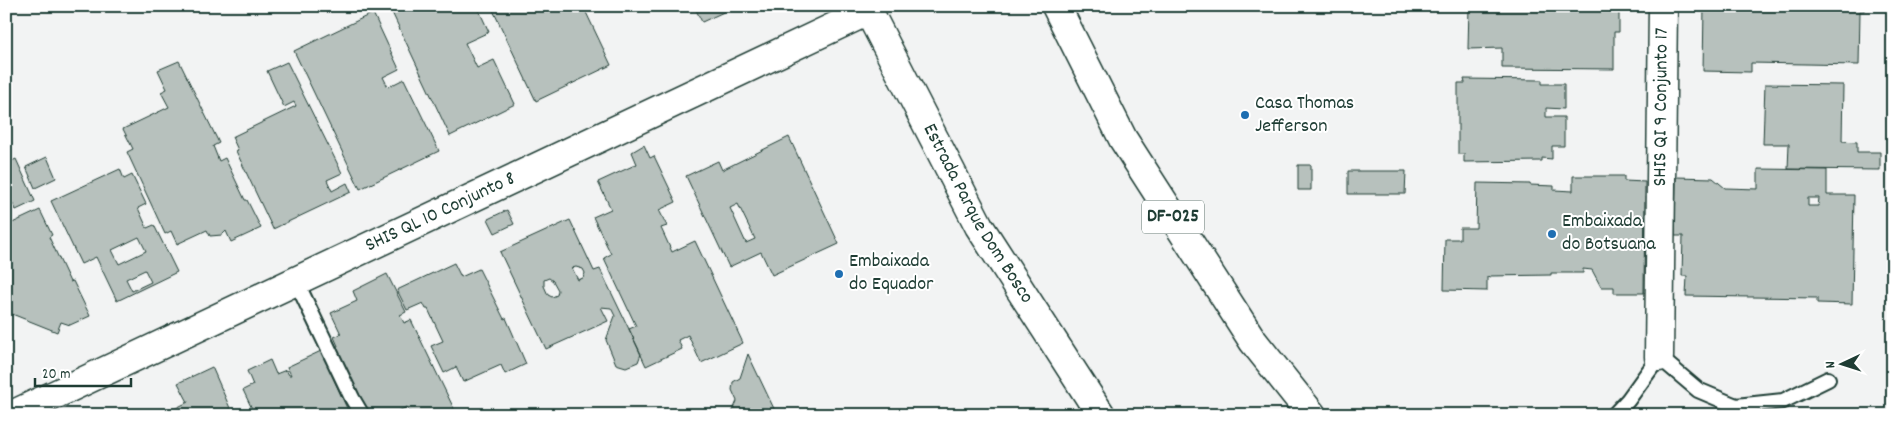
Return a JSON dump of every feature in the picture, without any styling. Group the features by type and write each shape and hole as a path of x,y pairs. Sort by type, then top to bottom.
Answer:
{"street":[{"name":"DF-025","path":"1056,6 1123,139 1253,341 1312,415"},
{"name":"SHIS QI 9 Conjunto 17","path":"1659,357 1664,6"},
{"name":"SHIS QL 10 Conjunto 8","path":"29,411 296,280 867,9"},
{"name":"Estrada Parque Dom Bosco","path":"867,9 979,226 1101,415"}],"lane":[{"path":"296,280 352,398 362,415"},
{"path":"1614,415 1628,400 1659,357 1698,390 1736,406 1784,401 1828,379"}],"building":[{"path":"389,6 477,6 489,32 465,43 477,68 494,60 515,104 450,136"},
{"path":"491,6 583,6 611,65 536,101"},
{"path":"694,6 726,6 728,10 702,22"},
{"path":"1469,6 1619,6 1619,32 1614,32 1614,69 1502,68 1502,48 1468,49"},
{"path":"1704,6 1864,6 1864,11 1860,11 1859,65 1751,63 1751,72 1703,71"},
{"path":"373,13 399,69 383,77 388,87 404,79 439,151 360,189 294,51"},
{"path":"179,61 219,143 213,146 219,161 225,158 261,228 231,242 226,231 222,235 210,236 207,230 177,244 171,231 165,234 127,152 133,149 123,129 169,107 161,92 167,89 158,70"},
{"path":"287,62 342,173 327,180 332,191 347,183 351,192 273,229 236,151 238,150 232,137 296,106 294,102 284,107 267,71"},
{"path":"1464,79 1542,80 1542,84 1564,84 1564,109 1546,108 1546,117 1564,117 1564,146 1552,146 1552,159 1542,158 1542,161 1464,162 1464,154 1458,154 1458,83 1465,83"},
{"path":"1765,84 1843,85 1842,141 1857,142 1857,152 1880,152 1880,170 1788,169 1789,144 1763,144"},
{"path":"789,137 839,244 772,275 761,252 729,267 686,176 718,161 722,170","holes":["738,204 755,239 746,243 730,208"]},
{"path":"644,145 650,158 654,156 676,202 659,210 667,226 661,228 672,252 695,241 743,343 701,363 688,335 678,340 682,349 646,366 629,329 636,326 604,258 611,254 593,217 611,209 598,182 637,164 632,152"},
{"path":"47,157 56,178 35,188 26,167"},
{"path":"16,159 35,201 16,210 6,190 6,164"},
{"path":"1298,165 1311,165 1311,190 1298,190"},
{"path":"120,169 124,179 132,175 146,204 138,208 147,228 154,225 177,272 117,301 96,257 81,264 51,201","holes":["139,237 146,251 119,264 112,250","145,270 151,282 132,291 126,279"]},
{"path":"1758,169 1827,170 1827,195 1854,195 1852,304 1817,303 1817,298 1686,296 1687,276 1682,276 1683,236 1675,236 1676,177 1713,178 1725,188 1758,189","holes":["1808,198 1819,198 1818,206 1808,206"]},
{"path":"1348,171 1406,171 1405,194 1348,194"},
{"name":"Embaixada do Botsuana","path":"1573,176 1624,176 1624,181 1645,182 1644,293 1614,293 1614,287 1601,287 1592,270 1583,269 1583,273 1490,276 1490,278 1487,277 1487,291 1444,290 1445,239 1460,239 1460,228 1476,228 1477,183 1554,186 1554,190 1573,191"},
{"path":"40,210 52,235 49,237 70,282 73,281 90,316 70,325 61,322 57,332 12,314 6,317 6,226"},
{"path":"507,210 514,224 495,233 488,219"},
{"path":"570,220 594,271 600,269 641,354 638,362 626,367 616,364 606,340 615,316 611,308 601,307 608,321 546,349 500,252","holes":["572,268 583,269 585,273 583,278 578,280","549,278 558,290 557,295 552,297 548,295 544,286 544,280"]},
{"path":"454,263 461,277 479,269 504,319 506,318 526,364 505,374 501,365 463,382 456,367 444,373 431,346 443,341 428,309 426,309 423,303 407,310 397,290"},
{"path":"387,274 406,312 400,315 404,323 411,320 457,415 411,415 407,407 390,415 364,415 332,349 338,346 334,337 341,334 331,313 357,301 353,291"},
{"path":"321,351 350,415 255,415 243,390 253,385 247,371 270,360 276,374 286,370 291,375 287,367"},
{"path":"748,354 777,415 731,415 737,401 732,390 733,382 740,378"},
{"path":"212,367 233,415 162,415 188,402 178,383"}],"place":[{"name":"Casa Thomas Jefferson","path":"1245,115"},
{"name":"Embaixada do Botsuana","path":"1552,234"},
{"name":"Embaixada do Equador","path":"839,274"}]}
